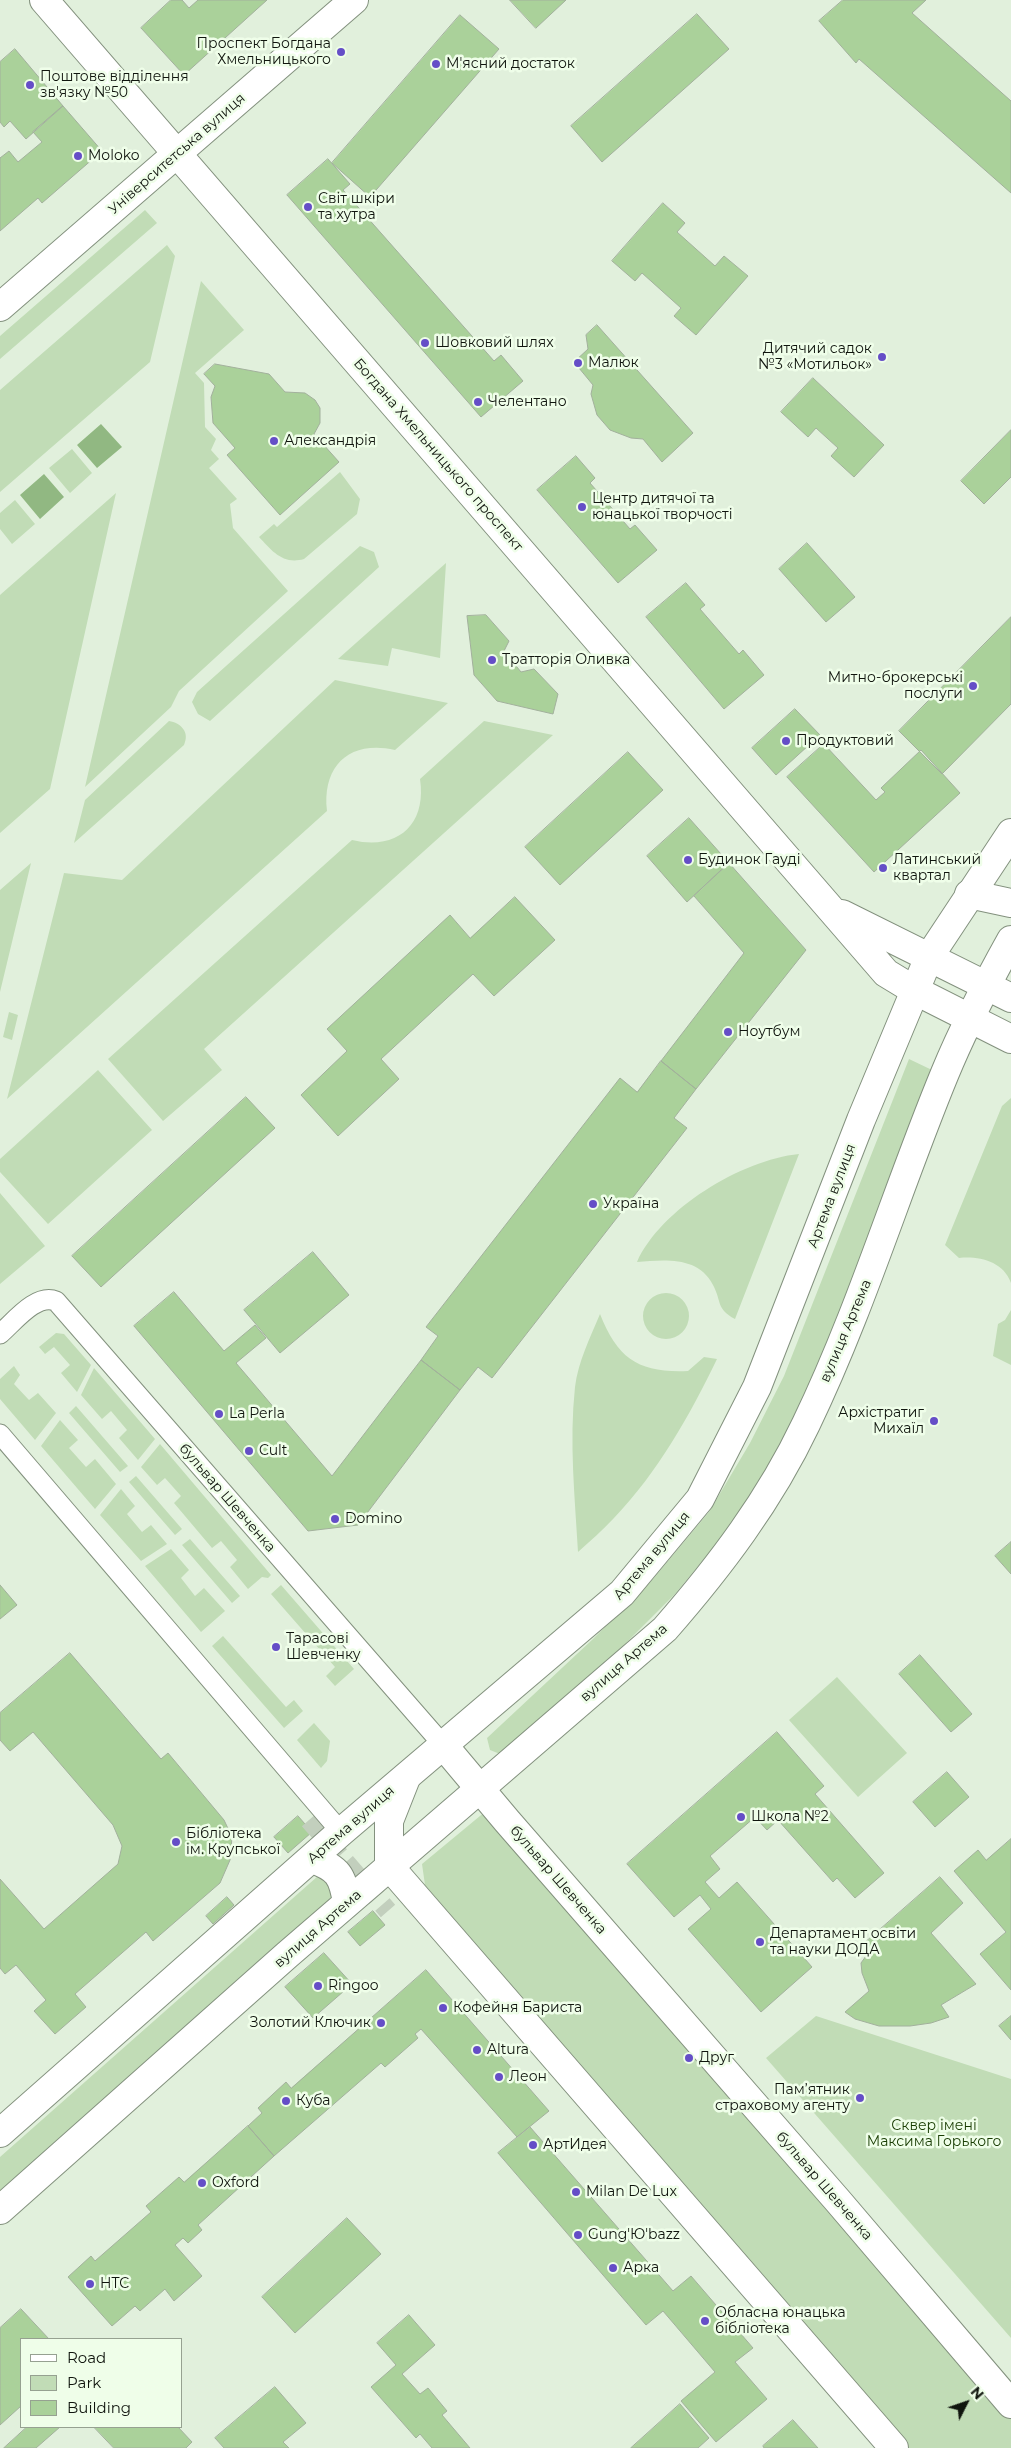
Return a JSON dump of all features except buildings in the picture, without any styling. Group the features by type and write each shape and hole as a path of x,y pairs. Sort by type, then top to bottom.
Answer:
{"main road":[{"name":"Богдана Хмельницького проспект","path":"44,0 886,973 914,990 1011,1039"},
{"name":"Університетська вулиця","path":"0,307 354,0"},
{"name":"Артема вулиця","path":"0,2133 342,1832 622,1593 700,1499 757,1387 914,990 929,957 1011,833"},
{"path":"969,894 1011,903"},
{"name":"Богдана Хмельницького проспект","path":"831,909 1011,998"},
{"name":"вулиця Артема","path":"0,2210 389,1866 665,1628 710,1576 748,1525 810,1416 865,1288 945,1073 986,985 1011,940"},
{"name":"бульвар Шевченка","path":"444,1746 513,1829 838,2201 1011,2404"},
{"path":"406,1778 388,1821 389,1866 894,2448"},
{"path":"312,1859 334,1868 344,1886 347,1903"}],"street":[{"name":"бульвар Шевченка","path":"0,1334 39,1301 50,1299 56,1301 444,1746"},
{"path":"0,1434 342,1832"}],"green space":[{"path":"145,210 157,223 0,359 0,336"},
{"path":"167,245 175,256 150,362 0,492 0,390"},
{"path":"201,281 244,330 195,373 204,383 205,427 216,439 211,450 219,459 209,468 237,499 230,504 233,528 288,591 179,691 171,707 85,787"},
{"path":"72,449 92,473 70,493 49,468"},
{"path":"340,472 360,499 357,514 304,559 290,560 278,556 259,537 274,524 277,527"},
{"path":"116,493 50,789 0,833 0,595"},
{"path":"15,500 35,524 12,544 0,529 0,513"},
{"path":"360,546 374,552 379,567 210,721 198,714 192,702 197,692"},
{"path":"446,563 440,658 392,648 388,666 338,659"},
{"path":"335,680 448,703 395,750 365,749 352,753 342,760 334,769 329,781 327,811 7,1099 64,873 122,880"},
{"path":"169,721 181,726 185,732 186,740 184,745 74,843 85,800"},
{"path":"484,721 553,735 204,1049 222,1070 163,1121 108,1059 352,840 383,842 395,838 406,831 419,809 421,795 420,779"},
{"path":"31,863 0,992 0,890"},
{"path":"9,1012 18,1015 12,1040 3,1037"},
{"path":"909,1059 932,1070 824,1353 780,1448 732,1525 675,1594 622,1647 500,1754 490,1750 487,1738 593,1639 653,1579 709,1512 750,1443 784,1376"},
{"path":"98,1070 152,1130 48,1224 0,1172 0,1159"},
{"path":"1011,1098 1011,1283 1002,1270 990,1261 959,1258 945,1245 1002,1106"},
{"path":"799,1154 735,1319 722,1308 713,1285 699,1269 690,1264 680,1262 637,1262 648,1242 664,1224 705,1190 753,1166 776,1158"},
{"path":"0,1193 45,1246 0,1284"},
{"path":"671,1293 683,1299 688,1307 688,1325 683,1333 675,1338 661,1339 649,1333 644,1325 643,1311 649,1299 657,1294"},
{"path":"1011,1310 1011,1365 993,1356 998,1324 1005,1320"},
{"path":"600,1314 607,1330 623,1353 644,1366 671,1371 688,1371 704,1357 717,1359 684,1422 645,1482 610,1522 578,1552 574,1491 573,1408 575,1387 582,1359"},
{"path":"56,1333 64,1334 91,1365 77,1392 61,1373 70,1365 54,1347 45,1354 39,1347"},
{"path":"14,1366 20,1375 14,1384 29,1400 38,1393 56,1413 35,1440 0,1399 0,1379"},
{"path":"94,1368 155,1439 138,1460 119,1438 127,1430 111,1411 102,1419 81,1395"},
{"path":"76,1406 128,1466 120,1472 69,1413"},
{"path":"60,1420 78,1440 69,1448 86,1467 95,1459 116,1484 95,1509 41,1446"},
{"path":"160,1444 271,1575 268,1578 262,1577 248,1589 230,1567 237,1560 221,1541 212,1548 174,1503 181,1496 165,1478 157,1485 141,1467"},
{"path":"136,1476 182,1529 175,1535 129,1482"},
{"path":"121,1489 135,1506 127,1514 142,1532 151,1525 167,1544 141,1561 100,1515"},
{"path":"190,1539 240,1596 232,1603 182,1545"},
{"path":"171,1549 189,1570 181,1578 195,1596 204,1588 225,1611 201,1632 145,1566"},
{"path":"281,1585 354,1669 335,1686 326,1676 335,1667 271,1594"},
{"path":"223,1636 286,1707 294,1700 303,1711 284,1728 212,1646"},
{"path":"837,1677 907,1753 858,1797 789,1720"},
{"path":"314,1723 330,1741 327,1761 321,1768 297,1740"},
{"path":"486,1811 1011,2413 1011,2448 907,2448 425,1885 422,1864"},
{"path":"318,1876 325,1877 335,1895 0,2191 0,2157"},
{"name":"Сквер імені Максима Горького","path":"816,2016 1011,2079 1011,2338 766,2058"}],"shaded area":[{"path":"101,424 122,447 97,468 77,445"},
{"path":"44,474 64,497 40,519 20,495"}],"tunnel":[{"path":"309,1820 388,1911"}],"place":[{"name":"Проспект Богдана Хмельницького","path":"341,52"},
{"name":"М'ясний достаток","path":"436,64"},
{"name":"Поштове відділення зв'язку №50","path":"30,85"},
{"name":"Moloko","path":"78,156"},
{"name":"Світ шкіри та хутра","path":"308,207"},
{"name":"Шовковий шлях","path":"425,343"},
{"name":"Дитячий садок №3 «Мотильок»","path":"882,357"},
{"name":"Малюк","path":"578,363"},
{"name":"Челентано","path":"478,402"},
{"name":"Александрія","path":"274,441"},
{"name":"Центр дитячої та юнацької творчості","path":"582,507"},
{"name":"Тратторія Оливка","path":"492,660"},
{"name":"Митно-брокерські послуги","path":"973,686"},
{"name":"Продуктовий","path":"786,741"},
{"name":"Будинок Гауді","path":"688,860"},
{"name":"Латинський квартал","path":"883,868"},
{"name":"Ноутбум","path":"728,1032"},
{"name":"Україна","path":"593,1204"},
{"name":"La Perla","path":"219,1414"},
{"name":"Архістратиг Михаїл","path":"934,1421"},
{"name":"Cult","path":"249,1451"},
{"name":"Domino","path":"335,1519"},
{"name":"Тарасові Шевченку","path":"276,1647"},
{"name":"Школа №2","path":"741,1817"},
{"name":"Бібліотека ім. Крупської","path":"176,1842"},
{"name":"Департамент освіти та науки ДОДА","path":"760,1942"},
{"name":"Ringoo","path":"318,1986"},
{"name":"Кофейня Бариста","path":"443,2008"},
{"name":"Золотий Ключик","path":"381,2023"},
{"name":"Altura","path":"477,2050"},
{"name":"Друг","path":"689,2058"},
{"name":"Леон","path":"499,2077"},
{"name":"Пам’ятник страховому агенту","path":"860,2098"},
{"name":"Куба","path":"286,2101"},
{"name":"АртИдея","path":"533,2145"},
{"name":"Oxford","path":"202,2183"},
{"name":"Milan De Lux","path":"576,2192"},
{"name":"Gung'Ю'bazz","path":"578,2235"},
{"name":"Арка","path":"613,2268"},
{"name":"HTC","path":"90,2284"},
{"name":"Обласна юнацька бібліотека","path":"705,2321"}]}
